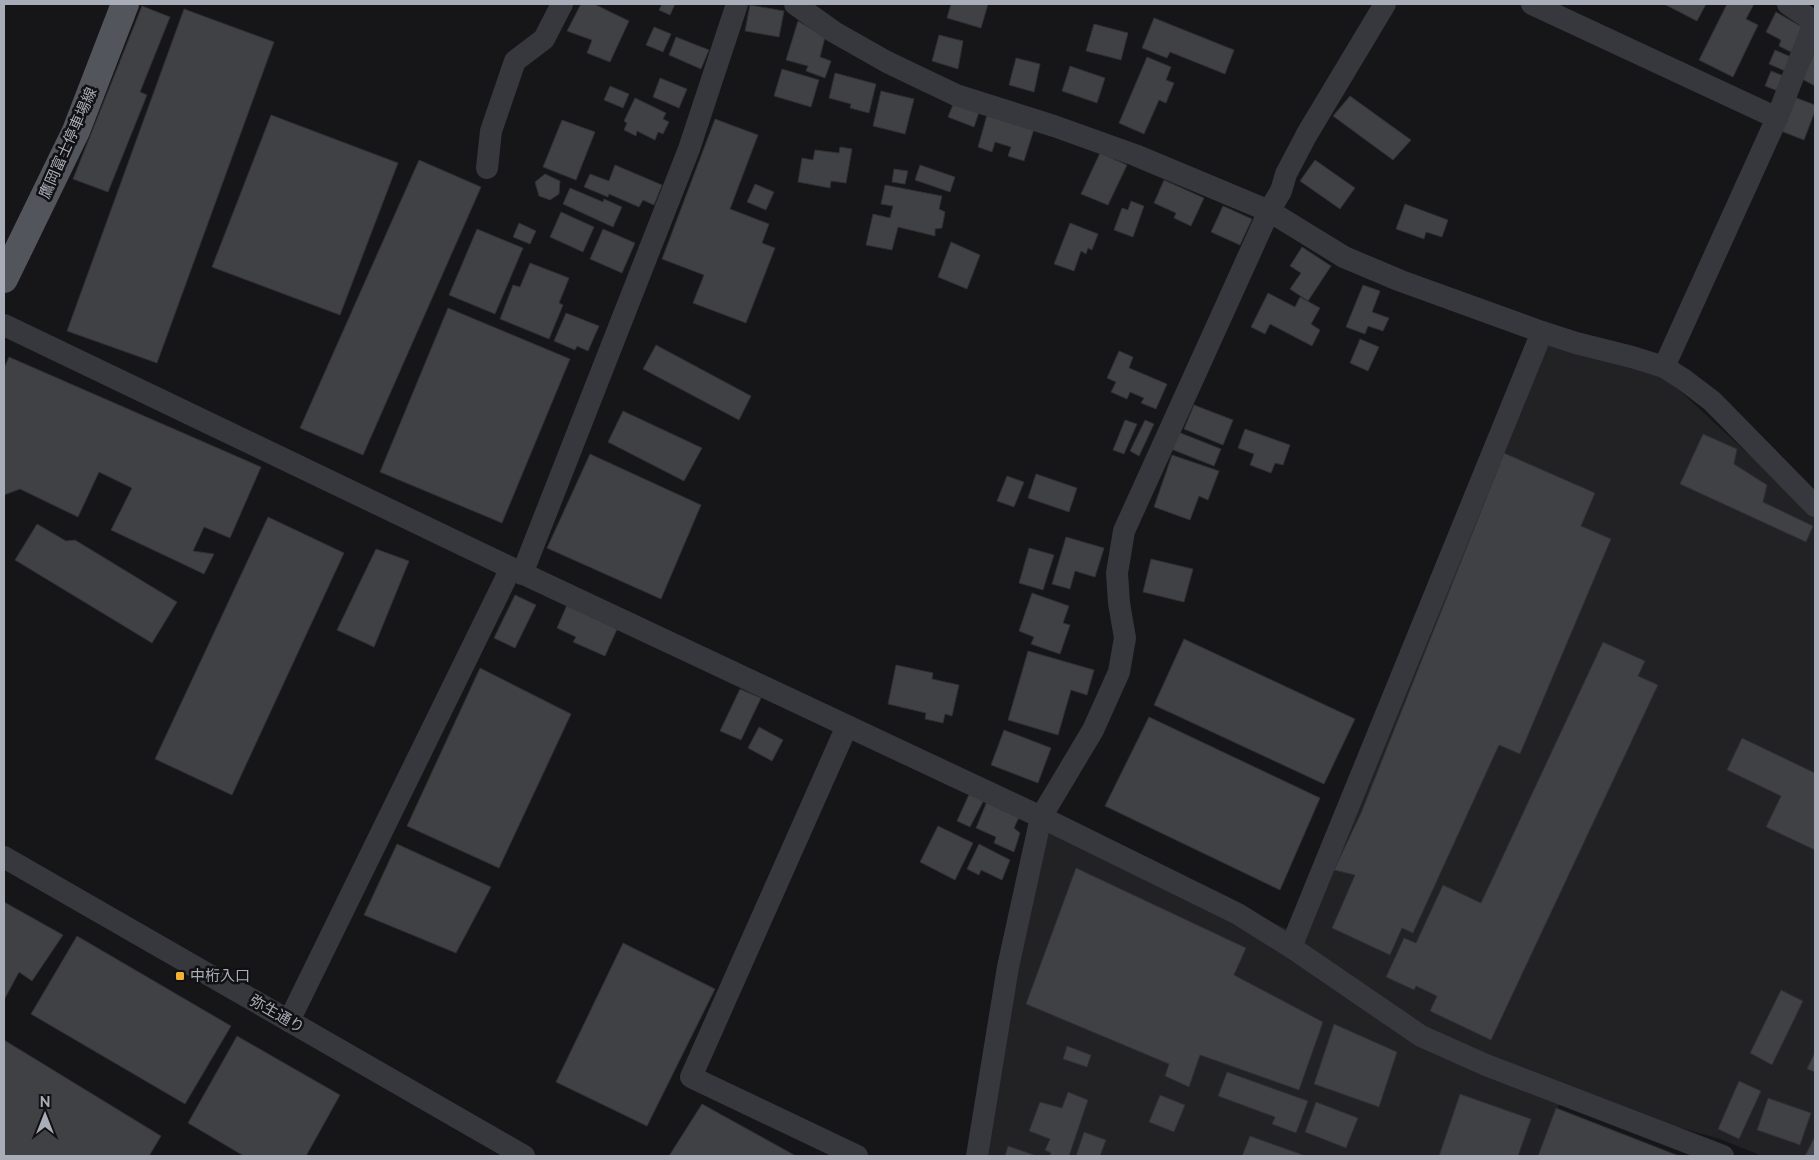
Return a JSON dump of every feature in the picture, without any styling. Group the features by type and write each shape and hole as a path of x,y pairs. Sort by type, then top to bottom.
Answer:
{"main road":[{"name":"鷹岡富士停車場線","path":"4,279 76,131 123,4"}],"street":[{"path":"486,168 491,131 515,62 544,39 562,4"},
{"path":"289,1021 516,571 689,149 736,4"},
{"path":"795,4 834,32 887,62 956,95 1054,126 1135,155 1269,211 1344,257 1401,281 1542,332 1664,367 1712,401 1813,498"},
{"path":"977,1156 1008,967 1040,817 1093,730 1119,672 1125,638 1119,603 1117,573 1124,532 1269,211 1281,191 1286,174 1306,134 1385,4"},
{"path":"1532,4 1777,118"},
{"path":"1664,367 1777,118 1815,21 1788,4"},
{"path":"4,325 516,571 1040,817 1238,914 1291,947 1421,1036 1486,1065 1723,1156"},
{"path":"1291,947 1542,332"},
{"path":"847,726 691,1078 857,1156"},
{"name":"弥生通り","path":"4,857 524,1156"}],"shaded area":[{"path":"1542,332 1649,362 1815,516 1815,1156 1762,1156 1720,1139 1563,1095 1539,1156 987,1156 1041,817 1287,929"}],"building":[{"path":"581,4 594,4 629,21 610,62 587,53 592,40 567,31"},
{"path":"662,4 675,4 670,15 659,10"},
{"path":"951,4 988,4 981,28 947,18"},
{"path":"1664,4 1706,4 1697,21"},
{"path":"1727,4 1754,4 1746,19 1758,25 1733,77 1699,60"},
{"path":"750,5 784,11 779,37 745,31"},
{"path":"142,6 170,17 140,92 147,95 108,192 73,179"},
{"path":"184,9 274,42 157,363 67,331"},
{"path":"1776,12 1804,28 1791,52 1779,46 1781,40 1766,32"},
{"path":"1154,18 1234,50 1225,74 1170,52 1167,58 1142,48"},
{"path":"798,21 825,37 820,57 831,61 825,78 806,71 808,66 786,60"},
{"path":"1094,24 1128,33 1121,60 1086,51"},
{"path":"654,27 671,34 663,52 646,45"},
{"path":"939,35 963,41 958,69 932,61"},
{"path":"676,37 709,50 701,69 669,55"},
{"path":"1775,50 1791,57 1785,71 1769,64"},
{"path":"1815,51 1815,86 1802,79"},
{"path":"1147,57 1171,67 1166,80 1174,83 1166,103 1159,100 1144,134 1119,123"},
{"path":"1016,58 1040,64 1034,92 1009,85"},
{"path":"1070,66 1105,78 1097,103 1062,91"},
{"path":"782,69 819,80 811,107 774,96"},
{"path":"1771,71 1784,76 1778,91 1765,86"},
{"path":"835,73 876,84 869,113 850,108 851,104 829,98"},
{"path":"660,78 687,89 679,108 653,97"},
{"path":"610,86 629,94 623,108 604,100"},
{"path":"881,91 914,99 905,134 873,126"},
{"path":"1350,96 1411,140 1393,160 1333,116"},
{"path":"1794,97 1815,105 1815,111 1804,140 1781,131"},
{"path":"635,98 666,113 663,119 669,122 663,134 658,132 655,140 637,131 636,136 624,130 627,123 624,121"},
{"path":"954,102 979,112 974,127 948,117"},
{"path":"271,115 398,163 340,315 212,267"},
{"path":"987,115 1034,129 1024,161 1008,156 1011,147 995,142 992,152 978,147"},
{"path":"715,119 758,135 730,209 769,224 762,243 775,248 746,323 693,303 704,275 662,259"},
{"path":"562,120 595,132 576,180 543,167"},
{"path":"840,147 852,149 846,183 831,181 830,188 798,182 802,158 813,160 815,150 839,153"},
{"path":"1100,153 1127,165 1108,205 1081,194"},
{"path":"419,160 481,187 363,455 300,428"},
{"path":"1315,160 1355,188 1340,209 1300,181"},
{"path":"615,165 662,185 654,205 643,200 639,207 609,194 608,197 584,187 590,174 609,181"},
{"path":"920,165 955,177 950,192 915,180"},
{"path":"894,169 908,171 905,184 892,182"},
{"path":"545,174 560,181 559,194 550,200 539,196 535,182"},
{"path":"1164,180 1204,198 1191,226 1174,218 1176,213 1154,203"},
{"path":"755,184 774,192 766,210 747,202"},
{"path":"885,185 942,196 939,209 945,212 942,228 935,229 935,236 898,227 892,250 866,245 873,214 890,218 893,206 881,204"},
{"path":"570,188 603,202 604,199 622,207 613,227 563,204"},
{"path":"1131,201 1144,206 1133,237 1114,230 1122,208 1128,210"},
{"path":"1405,204 1448,220 1442,237 1426,232 1424,239 1396,229"},
{"path":"1223,206 1252,219 1240,245 1211,232"},
{"path":"561,212 594,227 583,252 550,237"},
{"path":"519,223 536,231 530,244 513,237"},
{"path":"1070,223 1098,234 1092,250 1088,248 1086,254 1081,251 1074,271 1054,264"},
{"path":"477,229 523,248 495,314 449,295"},
{"path":"603,229 635,243 622,273 590,259"},
{"path":"951,242 980,255 967,289 938,277"},
{"path":"1302,247 1331,266 1308,301 1290,289 1301,273 1290,266"},
{"path":"530,263 569,278 559,303 563,305 549,339 500,319 513,285 520,287"},
{"path":"1363,285 1380,291 1372,312 1389,318 1383,331 1368,326 1365,334 1346,327"},
{"path":"1268,293 1295,307 1300,297 1320,308 1311,324 1320,330 1312,346 1270,324 1265,334 1251,327"},
{"path":"448,308 570,359 502,523 380,472"},
{"path":"566,313 599,326 588,351 577,346 575,350 554,341"},
{"path":"1360,339 1379,347 1368,371 1350,363"},
{"path":"656,345 751,396 739,420 643,369"},
{"path":"1119,351 1133,357 1129,368 1167,384 1156,409 1141,403 1144,398 1130,392 1127,399 1111,392 1116,382 1107,378"},
{"path":"9,357 261,467 230,538 204,527 193,551 214,554 204,574 111,530 132,488 99,472 78,517 20,489 4,495 4,368"},
{"path":"1194,405 1233,420 1223,445 1184,429"},
{"path":"623,411 702,448 684,481 608,442"},
{"path":"1125,420 1137,424 1124,454 1113,450"},
{"path":"1145,420 1154,424 1139,456 1130,451"},
{"path":"1245,429 1290,445 1283,465 1275,463 1271,473 1250,465 1254,454 1238,448"},
{"path":"1178,432 1221,449 1214,466 1171,449"},
{"path":"1703,434 1737,449 1734,464 1767,485 1763,502 1813,526 1806,542 1680,484"},
{"path":"1504,453 1595,493 1581,526 1611,539 1520,754 1499,745 1413,933 1402,928 1390,955 1332,928 1355,875 1334,870 1361,813"},
{"path":"590,454 701,505 661,599 547,548"},
{"path":"1172,455 1219,471 1208,500 1199,496 1190,520 1154,507"},
{"path":"1036,474 1077,488 1069,512 1028,498"},
{"path":"1007,476 1024,482 1014,507 997,501"},
{"path":"268,517 344,553 232,795 155,759"},
{"path":"37,524 66,541 75,540 177,602 152,643 15,560"},
{"path":"1066,537 1104,548 1095,577 1075,571 1070,589 1052,584"},
{"path":"1029,548 1054,555 1043,590 1019,583"},
{"path":"376,549 409,561 374,647 337,630"},
{"path":"1151,559 1193,569 1184,602 1143,592"},
{"path":"1032,593 1069,606 1063,623 1070,625 1060,654 1031,644 1034,637 1019,631"},
{"path":"515,595 536,605 515,648 494,638"},
{"path":"567,605 618,627 605,656 573,642 576,637 557,628"},
{"path":"1184,639 1355,719 1324,784 1154,705"},
{"path":"1603,642 1645,661 1638,676 1658,685 1491,1040 1430,1011 1437,996 1416,986 1414,990 1386,977 1404,938 1416,943 1443,885 1481,903"},
{"path":"1028,651 1094,670 1087,695 1071,690 1058,735 1008,720"},
{"path":"896,665 933,673 932,679 959,685 952,716 945,714 943,723 925,719 926,713 888,704"},
{"path":"480,668 571,714 499,868 407,826"},
{"path":"740,689 761,698 741,740 720,731"},
{"path":"1149,717 1320,798 1280,890 1105,806"},
{"path":"759,727 783,740 772,761 748,748"},
{"path":"1004,730 1051,748 1038,783 991,765"},
{"path":"1742,738 1815,773 1815,850 1766,827 1781,796 1727,770"},
{"path":"971,790 985,798 970,827 957,821"},
{"path":"988,799 1020,815 1014,828 1020,833 1014,852 994,843 996,837 976,828"},
{"path":"938,826 973,843 955,880 920,862"},
{"path":"397,844 491,887 456,953 364,915"},
{"path":"979,844 1010,860 1002,880 981,870 979,875 967,869"},
{"path":"1076,868 1246,948 1234,975 1323,1022 1299,1090 1200,1055 1189,1087 1165,1076 1169,1064 1026,1004"},
{"path":"4,902 63,935 32,981 19,972 4,1000"},
{"path":"77,936 231,1026 185,1104 31,1014"},
{"path":"623,943 715,989 647,1126 556,1082"},
{"path":"1781,990 1803,1001 1772,1065 1750,1053"},
{"path":"1334,1024 1397,1052 1379,1107 1314,1084"},
{"path":"237,1036 340,1095 306,1156 244,1156 188,1123"},
{"path":"4,1040 161,1136 149,1156 4,1156"},
{"path":"1067,1046 1091,1055 1087,1067 1063,1059"},
{"path":"1815,1052 1815,1072 1807,1069"},
{"path":"1227,1072 1308,1101 1296,1133 1272,1124 1275,1117 1218,1096"},
{"path":"1739,1081 1761,1091 1739,1139 1718,1129"},
{"path":"1068,1092 1088,1100 1069,1156 1049,1156 1051,1153 1045,1150 1050,1139 1029,1131 1040,1102 1062,1108"},
{"path":"1460,1094 1531,1119 1518,1156 1439,1156"},
{"path":"1160,1095 1185,1105 1174,1132 1149,1122"},
{"path":"1768,1098 1811,1113 1800,1145 1757,1130"},
{"path":"1316,1102 1358,1118 1346,1148 1305,1132"},
{"path":"702,1104 796,1156 669,1156"},
{"path":"1556,1108 1679,1156 1538,1156"},
{"path":"1084,1132 1106,1140 1100,1156 1076,1156"},
{"path":"1250,1136 1303,1155 1242,1156"},
{"path":"1815,1136 1815,1156 1805,1156"},
{"path":"1008,1146 1034,1155 1034,1156 1005,1156"}],"place":[{"name":"中桁入口","path":"180,976"}]}
